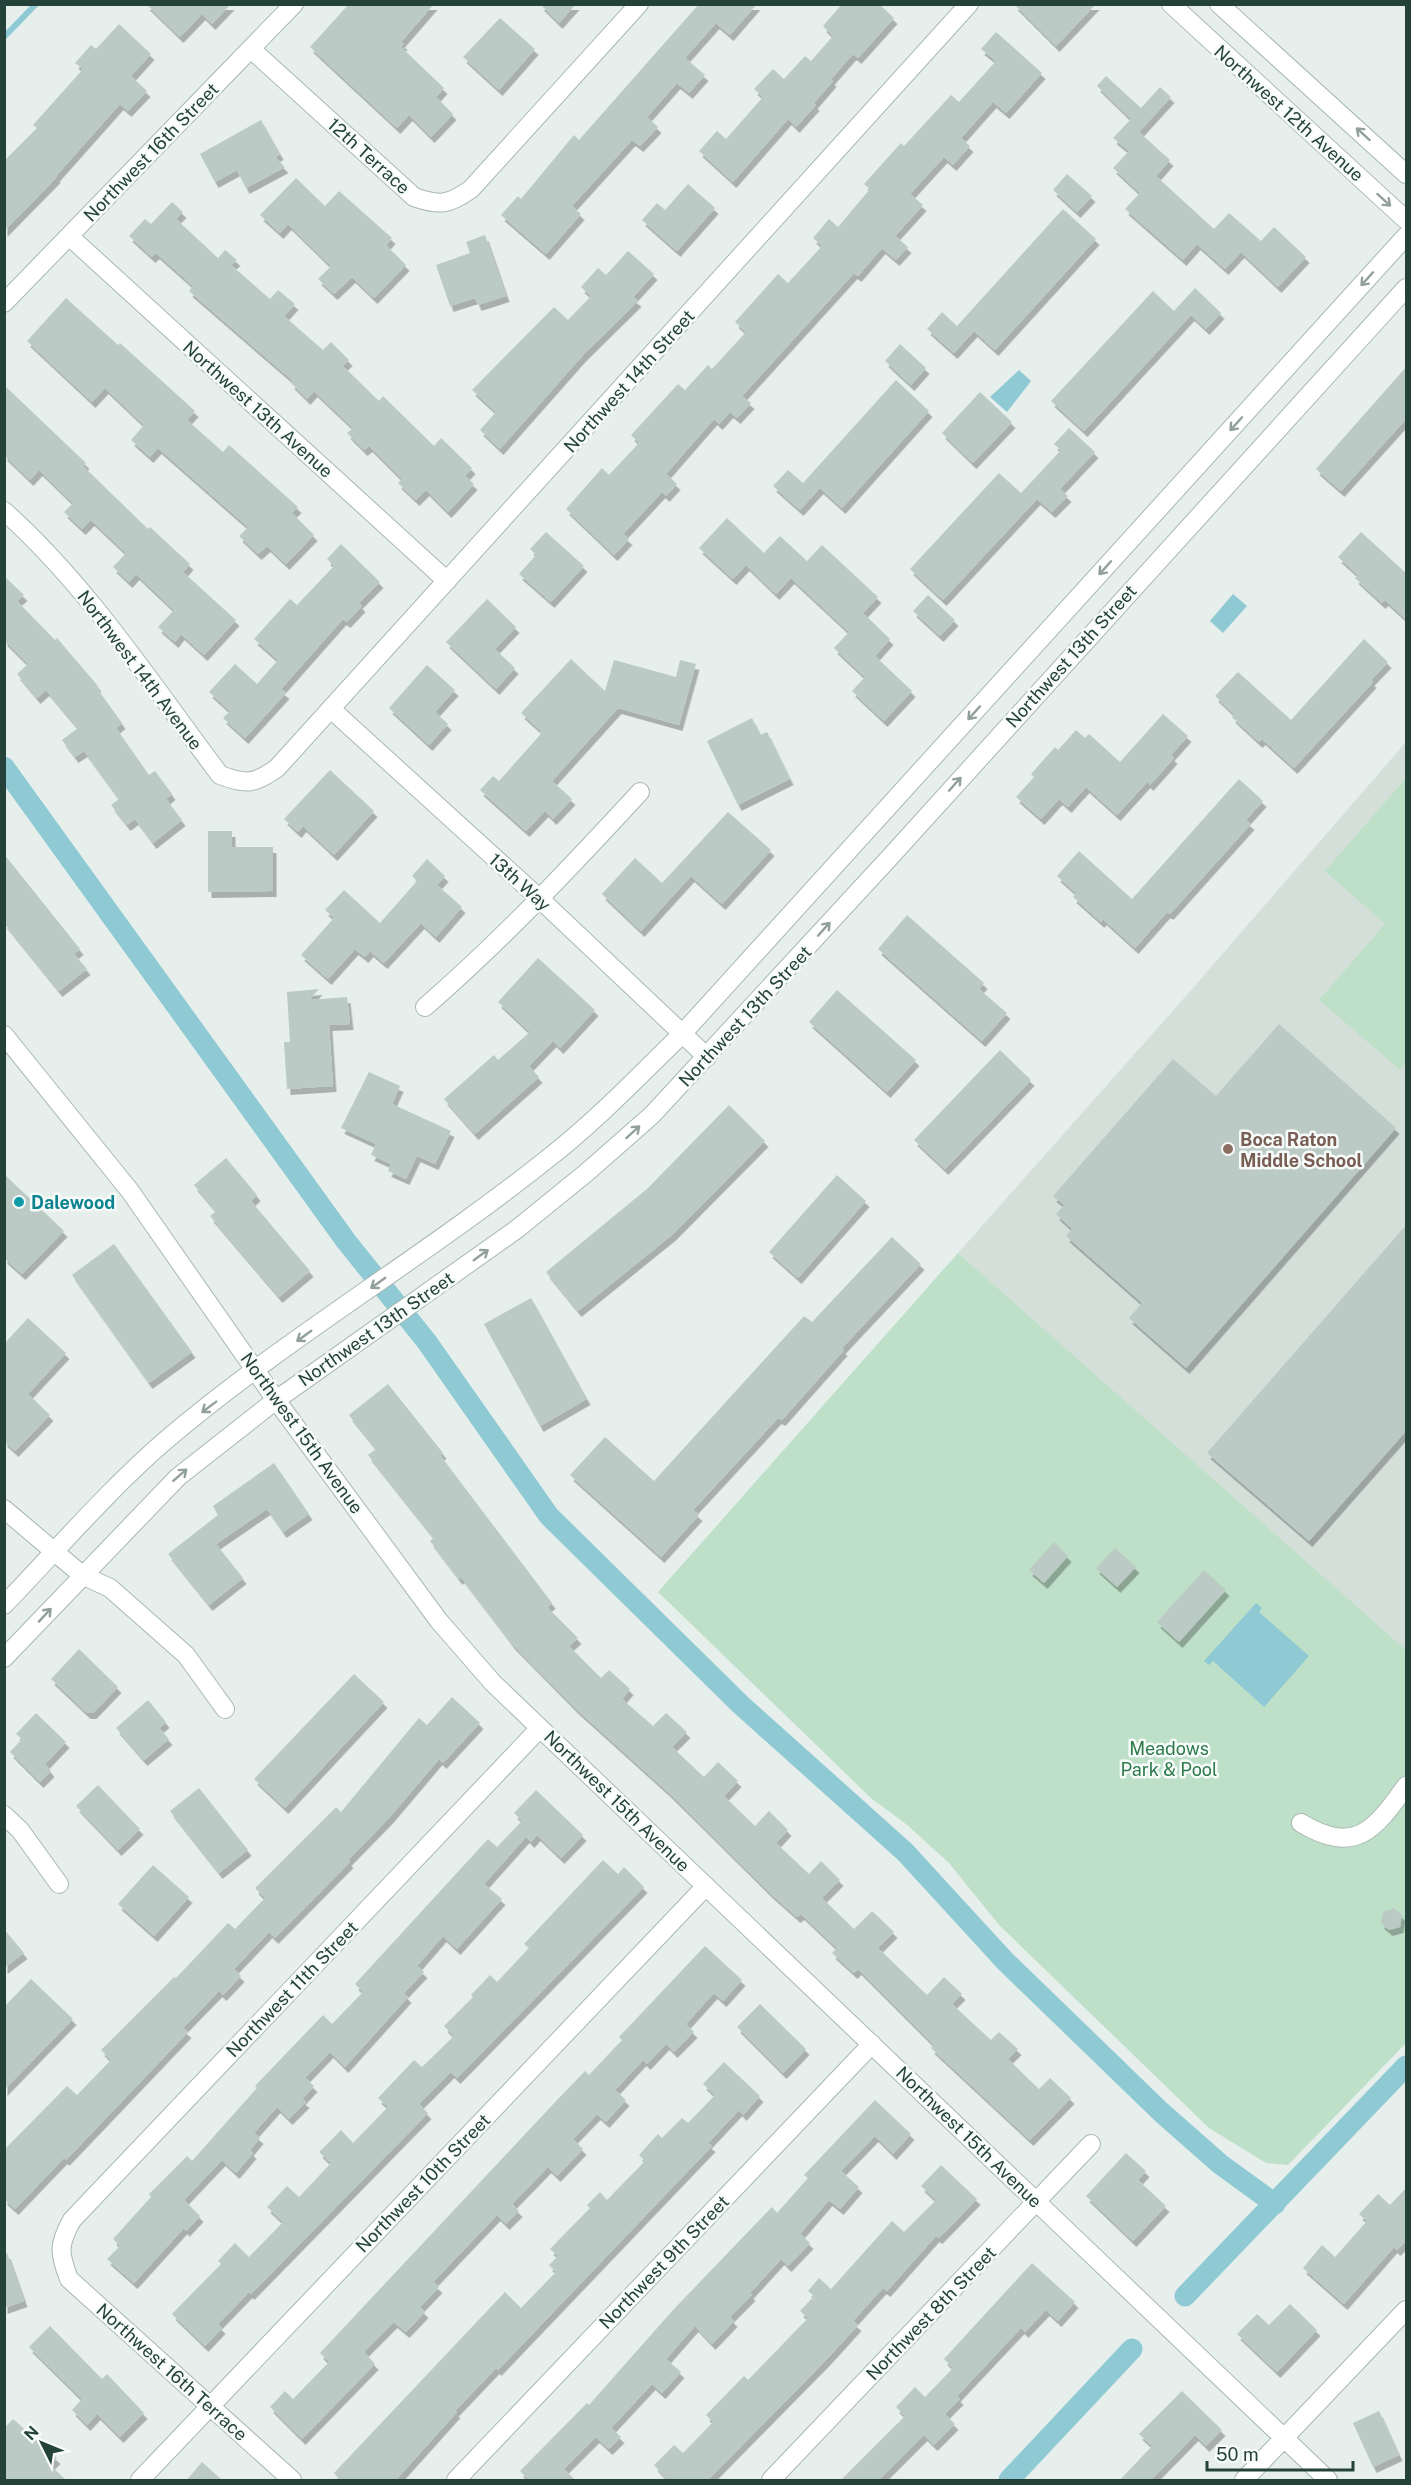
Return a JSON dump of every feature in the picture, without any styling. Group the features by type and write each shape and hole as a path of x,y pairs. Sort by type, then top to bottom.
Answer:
{"street":[{"name":"Northwest 16th Street","path":"6,302 294,4"},
{"name":"12th Terrace","path":"251,49 414,197 434,204 455,201 471,189 639,4"},
{"name":"Northwest 12th Avenue","path":"1171,4 1407,220"},
{"name":"Northwest 12th Avenue","path":"1219,4 1407,174"},
{"name":"Northwest 14th Street","path":"288,757 962,7"},
{"name":"Northwest 13th Avenue","path":"69,236 447,581"},
{"name":"Northwest 13th Street","path":"4,1605 140,1464 256,1372 547,1159 604,1110 682,1034 1407,236"},
{"name":"Northwest 13th Street","path":"4,1658 178,1477 276,1400 517,1229 652,1115 707,1058 1407,288"},
{"name":"Northwest 14th Avenue","path":"4,511 63,571 110,628 220,775 240,783 261,780 288,757"},
{"name":"13th Way","path":"331,710 541,900 707,1058"},
{"path":"425,1007 480,960 541,900 640,792"},
{"name":"Northwest 15th Avenue","path":"4,1035 130,1191 276,1400 464,1652 540,1728 1328,2481"},
{"path":"4,1509 82,1575 110,1588 186,1655 225,1709"},
{"name":"Northwest 11th Street","path":"61,2258 61,2238 72,2220 540,1728"},
{"path":"1301,1823 1315,1831 1333,1836 1353,1836 1368,1832 1379,1823 1407,1786"},
{"path":"4,1815 20,1830 59,1884"},
{"name":"Northwest 10th Street","path":"140,2481 706,1886"},
{"name":"Northwest 9th Street","path":"456,2481 872,2044"},
{"name":"Northwest 8th Street","path":"771,2481 1091,2144"},
{"name":"Northwest 16th Terrace","path":"61,2258 69,2279 292,2481"},
{"path":"1244,2481 1407,2310"}],"shaded area":[{"name":"Boca Raton Middle School","path":"1406,742 1406,1650 1155,1431 958,1253 1193,988"}],"green space":[{"path":"1406,778 1406,1063 1400,1070 1319,1000 1385,924 1325,871"},
{"name":"Meadows Park & Pool","path":"958,1253 1406,1650 1406,2043 1288,2165 1266,2163 1209,2128 999,1925 949,1863 906,1824 872,1799 658,1592"}],"water":[{"path":"1019,370 1031,381 1007,412 990,397"},
{"path":"1233,594 1247,606 1223,633 1210,621"},
{"path":"1256,1603 1262,1608 1259,1612 1309,1656 1264,1707 1213,1661 1209,1665 1204,1661"}],"building":[{"path":"146,4 231,4 212,24 202,14 180,37"},
{"path":"349,4 434,4 401,42 404,44 401,47 444,88 436,97 453,114 431,137 409,115 397,128 310,47"},
{"path":"540,4 576,4 559,23"},
{"path":"699,4 757,4 730,35 716,23 685,58 705,75 689,93 677,83 647,117 658,127 640,146 632,140 572,206 581,214 546,254 501,215 518,196 521,199 574,135 579,140"},
{"path":"842,4 879,4 894,18 858,58 853,54 831,79 833,81 814,103 816,105 796,127 788,119 733,182 699,151 717,131 726,139 763,97 754,89 773,69 784,79 805,56 811,61 833,36 823,26"},
{"path":"1014,4 1096,4 1056,46"},
{"path":"500,18 535,49 499,90 463,57"},
{"path":"119,24 151,54 131,76 147,91 128,111 120,104 57,177 4,231 4,161 37,128 33,125 83,69 75,63 91,45 96,49"},
{"path":"996,32 1042,73 1006,113 993,102 961,138 970,146 953,165 944,157 910,194 923,205 895,236 908,247 896,260 882,248 858,276 854,273 742,396 751,403 737,418 730,412 719,424 714,419 666,474 677,484 666,496 662,492 623,534 629,539 614,555 566,509 602,468 609,475 639,443 631,435 678,384 685,390 708,365 712,369 746,332 735,322 778,274 788,283 822,246 813,238 829,219 838,227 870,189 864,184 901,143 904,146 951,95 959,102 996,61 981,49"},
{"path":"1106,76 1141,108 1160,87 1171,97 1139,132 1170,160 1156,176 1214,229 1229,213 1261,241 1274,227 1306,257 1278,287 1241,252 1225,269 1197,244 1183,260 1125,209 1140,193 1113,168 1129,151 1113,138 1131,119 1097,86"},
{"path":"261,120 280,154 275,157 285,167 246,188 237,170 215,182 200,154"},
{"path":"1067,174 1092,196 1077,212 1053,190"},
{"path":"296,178 325,206 339,191 392,238 386,245 406,265 374,298 352,277 334,294 318,279 331,266 288,224 280,233 260,215"},
{"path":"688,184 715,208 677,251 642,220 657,203 665,210"},
{"path":"172,202 183,212 176,219 218,258 225,250 237,260 231,265 270,299 278,290 295,304 284,316 323,350 331,342 349,360 343,366 379,401 383,396 434,446 441,438 472,468 465,476 474,484 448,512 426,490 416,500 398,483 402,479 369,446 364,450 347,433 353,428 314,391 307,399 291,383 293,381 189,291 193,286 156,253 152,257 129,236 145,219 151,224"},
{"path":"1063,209 1096,239 995,350 974,331 954,353 927,329 942,312 957,326"},
{"path":"485,235 506,296 478,305 475,298 450,306 436,265 470,253 466,242"},
{"path":"628,251 654,274 633,297 638,301 583,355 500,449 480,430 496,412 472,390 554,307 568,320 591,296 581,287 598,268 606,275"},
{"path":"1195,288 1221,313 1206,329 1191,315 1084,431 1051,401 1153,291 1174,311"},
{"path":"66,298 195,411 187,420 223,452 229,445 298,507 292,513 314,535 286,564 267,546 258,554 239,536 248,527 158,448 150,457 131,440 144,425 105,388 92,402 27,341"},
{"path":"900,344 926,368 911,385 885,361"},
{"path":"1407,366 1407,418 1341,491 1316,469"},
{"path":"896,380 929,411 842,508 820,488 800,510 773,486 788,470 803,483"},
{"path":"4,385 86,463 83,466 148,529 150,527 190,564 183,572 236,620 204,655 181,634 175,642 158,627 174,610 136,574 129,582 113,567 126,553 91,520 82,529 64,512 73,503 39,470 30,480 4,455"},
{"path":"980,392 1012,422 973,463 942,433"},
{"path":"1069,428 1095,452 1060,489 1068,496 1052,512 1037,499 943,600 910,569 999,473 1021,493 1061,450 1054,444"},
{"path":"727,518 764,553 780,536 807,561 822,545 878,597 863,613 890,639 875,656 912,691 884,721 852,691 865,677 834,648 849,632 791,578 776,594 746,565 733,579 699,548"},
{"path":"546,532 584,566 551,602 519,574 536,555 530,549"},
{"path":"1361,532 1407,574 1407,620 1385,600 1382,603 1355,578 1358,575 1338,557"},
{"path":"341,544 380,582 359,603 362,606 347,622 343,619 281,689 286,693 245,738 223,718 230,711 209,692 235,664 257,684 278,660 254,639 290,599 297,605 334,566 327,559"},
{"path":"4,576 24,595 17,601 55,640 57,638 98,686 96,687 122,723 116,728 149,775 155,771 172,794 166,799 182,820 153,843 135,819 127,825 111,805 119,799 84,751 75,757 62,740 78,728 46,690 37,698 17,674 28,664 4,640"},
{"path":"928,595 955,620 940,636 913,611"},
{"path":"487,599 516,627 495,649 515,668 496,689 446,642"},
{"path":"1364,639 1388,662 1371,680 1373,682 1294,768 1262,739 1259,742 1232,717 1234,714 1215,696 1238,672 1291,720"},
{"path":"571,659 605,691 614,660 676,677 680,660 696,664 679,725 618,708 552,781 572,799 553,819 545,811 526,831 480,790 493,776 499,781 540,735 541,731 521,713"},
{"path":"427,665 455,690 435,712 448,724 429,745 389,708"},
{"path":"1163,714 1188,736 1171,755 1174,758 1150,785 1147,782 1117,815 1086,787 1068,807 1059,799 1041,819 1016,797 1034,777 1031,774 1055,747 1058,750 1076,730 1085,738 1089,734 1120,762"},
{"path":"752,718 760,735 767,732 790,779 738,805 707,741"},
{"path":"330,770 374,811 334,855 303,826 298,832 284,819"},
{"path":"1239,779 1263,801 1246,820 1251,824 1170,914 1167,912 1135,948 1103,919 1101,922 1073,897 1076,893 1057,876 1079,851 1132,899"},
{"path":"728,812 771,850 722,904 691,876 641,931 602,894 635,858 662,883"},
{"path":"208,831 232,831 232,847 273,847 273,891 208,892"},
{"path":"4,854 80,949 74,954 87,969 59,991 4,923"},
{"path":"427,859 445,876 437,885 462,907 436,937 421,923 384,963 370,951 365,957 355,949 328,979 301,955 334,918 325,910 344,890 380,923 417,881 412,876"},
{"path":"907,915 984,983 979,989 1007,1013 982,1041 878,949"},
{"path":"538,958 595,1010 560,1048 553,1041 529,1066 539,1077 475,1134 444,1099 494,1055 498,1060 530,1032 498,1002"},
{"path":"319,989 309,1000 347,997 350,1024 329,1025 333,1086 287,1089 284,1042 290,1042 287,992"},
{"path":"837,990 916,1060 887,1092 809,1022"},
{"path":"1279,1024 1396,1128 1186,1368 1129,1318 1142,1303 1066,1236 1072,1229 1056,1214 1064,1205 1053,1196 1173,1059 1216,1096"},
{"path":"1000,1050 1031,1080 945,1169 914,1140"},
{"path":"369,1072 400,1086 392,1104 451,1131 435,1164 417,1156 406,1179 388,1171 391,1164 371,1155 376,1144 341,1128"},
{"path":"729,1105 765,1141 673,1234 578,1311 546,1272 648,1188"},
{"path":"226,1158 257,1195 251,1201 310,1271 279,1297 210,1216 216,1211 194,1185"},
{"name":"Dalewood","path":"4,1174 64,1231 22,1274 4,1258"},
{"path":"837,1175 866,1201 798,1278 769,1252"},
{"path":"1407,1224 1407,1430 1309,1541 1207,1453"},
{"path":"892,1237 921,1264 842,1348 844,1350 782,1420 778,1418 693,1510 699,1515 661,1557 570,1475 605,1437 654,1481 804,1316 812,1322"},
{"path":"114,1244 192,1352 149,1383 72,1275"},
{"path":"531,1298 587,1399 540,1426 484,1324"},
{"path":"28,1318 66,1353 28,1394 50,1415 15,1451 4,1441 4,1344"},
{"path":"388,1384 443,1453 440,1455 552,1603 547,1607 578,1638 569,1646 601,1678 609,1670 630,1689 622,1699 653,1726 666,1713 687,1732 672,1747 704,1777 718,1762 738,1781 724,1796 755,1826 769,1811 788,1830 776,1843 809,1874 821,1861 840,1880 822,1898 854,1929 872,1911 894,1932 878,1948 927,1995 944,1977 962,1994 952,2004 991,2040 999,2032 1018,2049 1008,2059 1039,2089 1050,2078 1071,2098 1030,2140 931,2048 934,2045 858,1969 854,1973 832,1953 837,1948 801,1914 797,1917 770,1893 668,1792 575,1708 512,1644 461,1577 459,1579 430,1541 434,1538 368,1455 376,1449 349,1415"},
{"path":"274,1463 309,1514 283,1532 267,1509 216,1544 243,1578 209,1605 168,1554 218,1515 213,1506"},
{"path":"1054,1542 1068,1556 1044,1583 1029,1570"},
{"path":"1115,1548 1136,1567 1117,1587 1096,1568"},
{"path":"1204,1570 1226,1590 1179,1642 1157,1622"},
{"path":"79,1649 118,1687 93,1713 87,1713 51,1679"},
{"path":"354,1674 384,1702 285,1808 254,1779"},
{"path":"452,1697 480,1723 443,1763 439,1759 390,1817 348,1860 350,1862 275,1938 269,1932 234,1969 241,1976 223,1995 219,1991 183,2028 188,2032 66,2160 64,2158 15,2209 4,2199 4,2150 67,2086 77,2095 111,2060 101,2050 174,1977 176,1978 228,1923 235,1929 265,1898 255,1888 336,1807 341,1812 419,1718 427,1725"},
{"path":"148,1700 166,1722 159,1728 169,1739 144,1760 116,1728"},
{"path":"36,1713 66,1742 45,1764 51,1771 40,1782 10,1752 22,1739 16,1734"},
{"path":"98,1785 140,1829 118,1850 76,1806"},
{"path":"199,1788 248,1850 219,1873 170,1811"},
{"path":"536,1790 583,1835 561,1858 537,1835 531,1842 526,1837 484,1884 502,1899 457,1949 443,1936 417,1966 424,1972 404,1993 408,1997 345,2067 330,2052 305,2078 314,2086 302,2099 306,2102 289,2119 277,2107 254,2133 260,2138 250,2150 253,2153 236,2173 222,2160 184,2200 200,2216 186,2231 184,2228 134,2283 107,2259 120,2246 113,2239 151,2197 149,2194 187,2156 192,2161 257,2088 255,2086 323,2015 332,2024 363,1992 355,1984 488,1839 497,1847 522,1821 514,1813"},
{"path":"603,1860 618,1874 624,1867 644,1887 457,2078 451,2072 419,2104 428,2113 251,2294 249,2292 218,2324 222,2328 205,2346 172,2314 221,2264 218,2261 235,2243 249,2257 283,2222 267,2207 287,2186 299,2197 331,2163 319,2152 341,2130 353,2143 388,2107 378,2098 414,2060 422,2067 454,2036 444,2026 473,1997 471,1995 490,1975 497,1982 529,1948 524,1944"},
{"path":"153,1865 189,1897 154,1936 118,1904"},
{"path":"1394,1908 1402,1915 1400,1927 1389,1930 1381,1923 1383,1912"},
{"path":"4,1929 24,1953 4,1968"},
{"path":"705,1946 742,1980 723,2001 714,1993 686,2024 694,2032 674,2052 666,2044 647,2064 643,2060 615,2090 626,2100 606,2122 597,2114 573,2139 583,2149 557,2176 548,2167 512,2204 519,2211 506,2224 497,2215 433,2282 439,2287 420,2307 425,2312 406,2332 394,2322 364,2352 375,2364 302,2439 270,2407 285,2391 293,2399 329,2362 320,2353 585,2071 589,2075 622,2040 619,2037"},
{"path":"31,1979 73,2019 4,2090 4,2007"},
{"path":"760,2004 806,2049 783,2073 737,2027"},
{"path":"724,2062 760,2096 743,2115 739,2110 708,2143 712,2146 498,2370 496,2368 455,2411 457,2412 395,2481 341,2481 334,2473 505,2292 521,2308 556,2272 549,2265 558,2256 550,2249 590,2208 587,2205 600,2192 607,2200 645,2161 639,2155 658,2134 662,2138 682,2118 688,2123 715,2095 703,2084"},
{"path":"875,2100 911,2134 893,2154 875,2136 841,2171 859,2187 840,2209 829,2200 800,2234 810,2243 788,2266 781,2259 750,2293 752,2295 730,2317 734,2321 712,2344 695,2326 666,2359 681,2372 662,2393 652,2384 611,2428 621,2437 609,2449 596,2437 564,2469 576,2481 530,2481 520,2471 587,2403 589,2405 673,2310 772,2207 777,2213 808,2178 804,2175"},
{"path":"1126,2153 1146,2171 1138,2180 1166,2206 1133,2241 1086,2196"},
{"path":"941,2165 977,2199 939,2238 936,2236 887,2291 883,2288 853,2321 858,2325 828,2358 707,2481 669,2481 654,2465 674,2445 683,2453 713,2422 706,2415 744,2376 748,2380 808,2318 800,2311 814,2296 808,2291 819,2278 831,2289 892,2221 904,2232 936,2200 921,2186"},
{"path":"1407,2187 1407,2240 1397,2250 1394,2247 1344,2304 1303,2268 1322,2245 1335,2257 1367,2221 1359,2214 1378,2194 1390,2205"},
{"path":"4,2253 7,2253 24,2301 4,2308"},
{"path":"1032,2263 1075,2302 1058,2321 1046,2310 1025,2332 1021,2328 957,2396 960,2399 945,2414 955,2424 934,2445 924,2435 878,2481 840,2481 905,2416 896,2407 915,2387 925,2397 953,2368 944,2359"},
{"path":"1290,2304 1317,2330 1277,2372 1237,2334 1257,2314 1269,2325"},
{"path":"50,2326 102,2379 107,2374 144,2413 120,2437 97,2414 87,2425 72,2410 82,2399 29,2347"},
{"path":"1182,2391 1222,2430 1206,2446 1195,2435 1150,2481 1119,2481 1152,2446 1139,2434"},
{"path":"1379,2411 1399,2455 1373,2467 1353,2423"},
{"path":"13,2419 57,2458 50,2465 67,2481 4,2481 4,2428"},
{"path":"202,2462 223,2481 186,2481"}],"waterway":[{"path":"4,37 36,4"},
{"path":"4,767 346,1241 427,1342 549,1516 740,1704 905,1852 1005,1961 1161,2112 1220,2164 1275,2204"},
{"path":"1185,2296 1406,2066"},
{"path":"1009,2480 1132,2349"}],"place":[{"name":"Boca Raton Middle School","path":"1228,1149"},
{"name":"Dalewood","path":"19,1202"}]}
